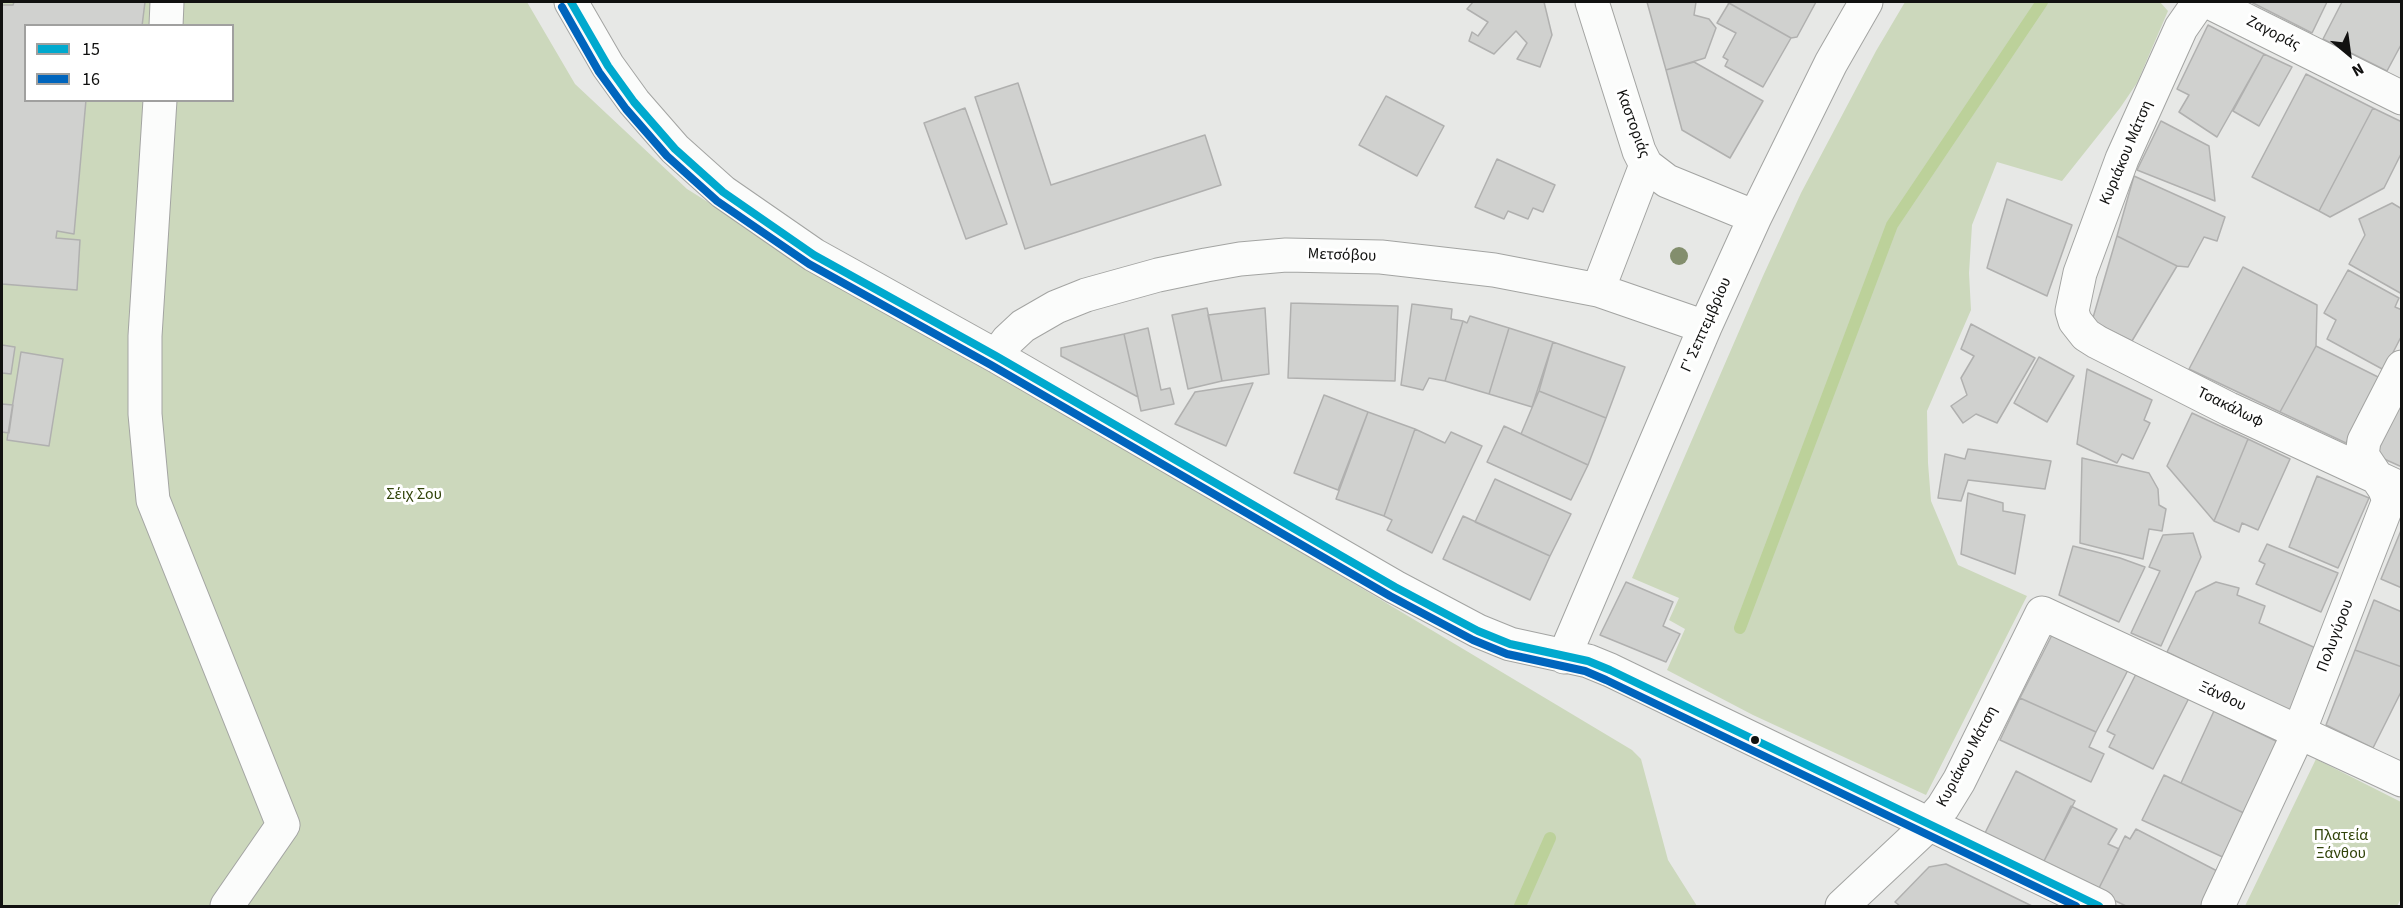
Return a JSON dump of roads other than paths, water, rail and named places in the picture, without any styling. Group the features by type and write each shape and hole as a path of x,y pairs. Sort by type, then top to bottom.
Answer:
{"street":[{"path":"166,24 167,2"},
{"path":"571,2 608,66 634,102 675,149 715,185 767,224 814,255 996,356 1277,520 1478,631 1510,644 1588,661 1610,670 2099,906"},
{"name":"Καστοριάς","path":"1592,2 1639,151 1646,165 1667,181 1755,217"},
{"name":"Γ' Σεπτεμβρίου","path":"1564,657 1705,327 1755,217 1832,63 1866,2"},
{"name":"Κυριάκου Μάτση","path":"2072,311 2080,273 2122,159 2181,28 2199,2"},
{"name":"Ζαγοράς","path":"2209,2 2402,98"},
{"path":"160,102 146,336 145,414 153,500 283,825 227,906"},
{"path":"1598,290 1646,165"},
{"name":"Μετσόβου","path":"996,356 1023,326 1056,307 1086,295 1158,275 1240,259 1286,255 1381,257 1494,270 1598,290 1705,327"},
{"name":"Τσακάλωφ","path":"2072,311 2078,327 2097,342 2229,409 2389,484"},
{"name":"Πολυγύρου","path":"2217,906 2298,732 2389,501 2389,484 2362,455 2364,441 2402,367"},
{"name":"Κυριάκου Μάτση","path":"1842,906 1929,823 1954,790 2042,613"},
{"name":"Ξάνθου","path":"2042,613 2402,780"}],"waterway":[{"path":"1740,628 1892,225 2042,2"},
{"path":"1520,906 1550,838"}],"park label":[{"name":"Σέιχ Σου","path":"414,495"},
{"name":"Πλατεία Ξάνθου","path":"2341,845"}]}
